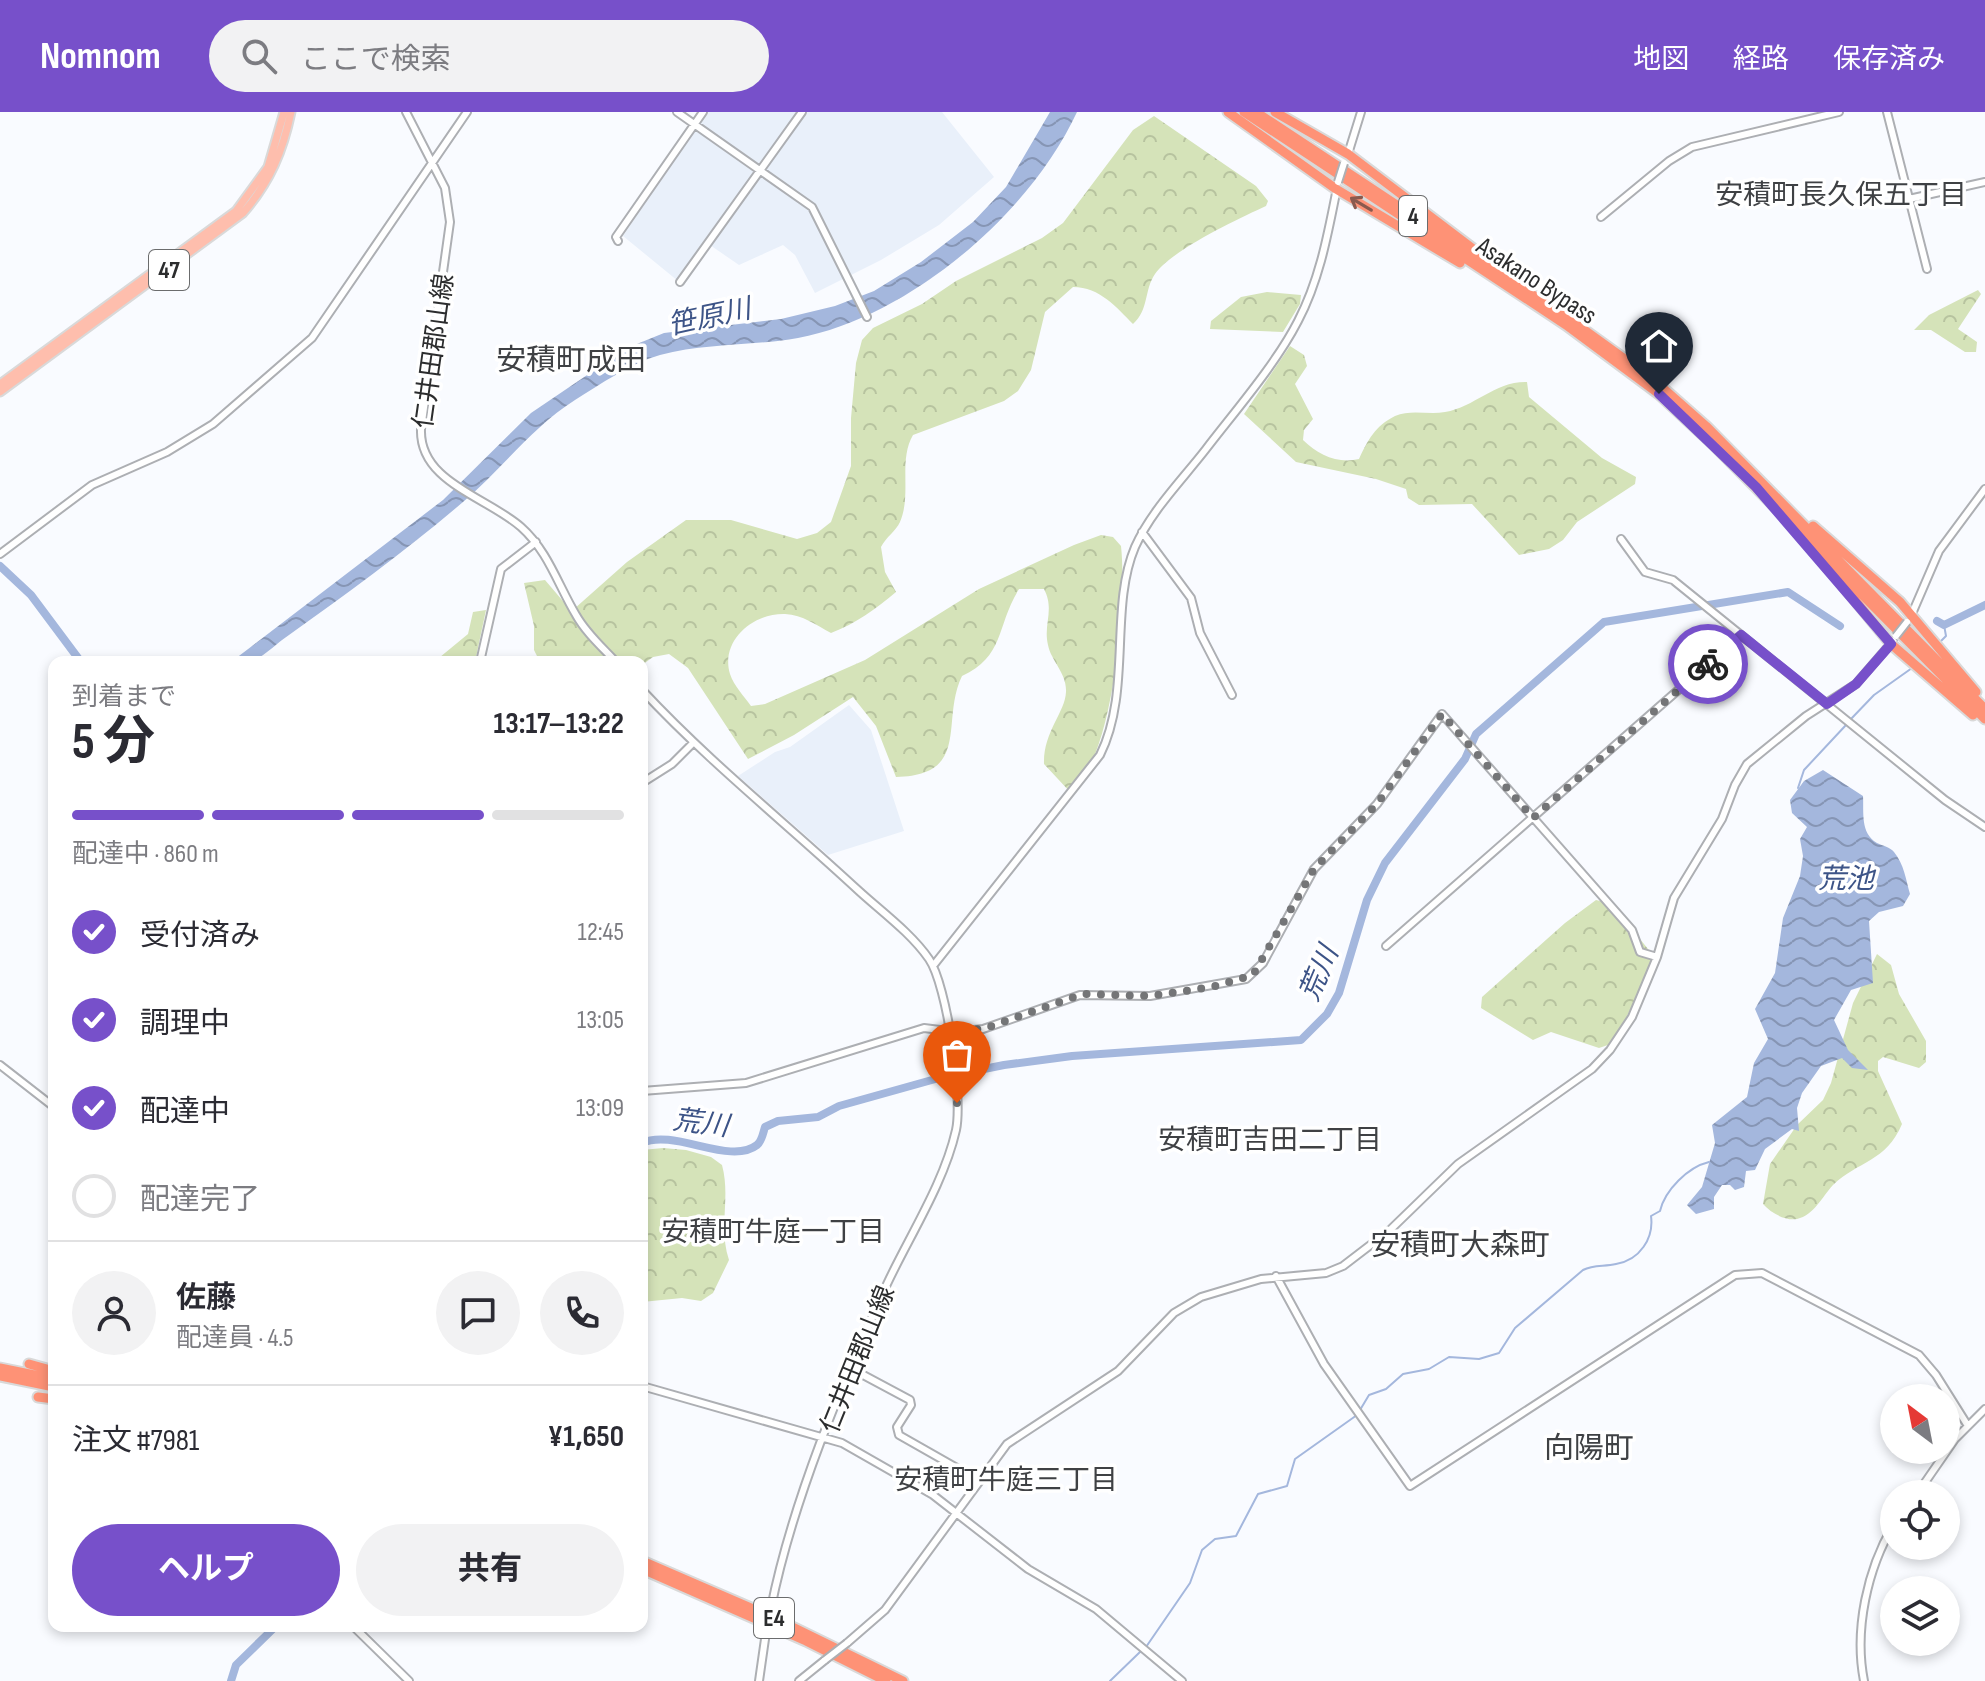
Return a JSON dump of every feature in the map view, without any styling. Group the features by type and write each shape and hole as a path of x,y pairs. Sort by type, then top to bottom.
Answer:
{"highway":[{"path":"1228,112 1337,186 1526,299"},
{"name":"Asakano Bypass","path":"1244,112 1526,299 1659,394 1756,487 1985,722"},
{"name":"Asakano Bypass","path":"1256,112 1569,319 1655,381 1753,474 1985,709"},
{"path":"1275,112 1346,159 1569,319"},
{"path":"1753,474 1909,618 1985,702"},
{"path":"1756,487 1894,640 1985,722"},
{"path":"29,1364 48,1369"},
{"path":"0,1368 48,1378"},
{"path":"0,1376 48,1386"},
{"path":"38,1397 48,1398"},
{"name":"E4","path":"648,1564 772,1617 903,1681"},
{"name":"E4","path":"648,1572 806,1641 886,1681"}],"main road":[{"name":"47","path":"0,384 236,211 268,167 284,112"},
{"name":"47","path":"0,392 243,213 269,178 283,148 291,112"}],"street":[{"name":"仁井田郡山線","path":"406,112 445,188 450,222 421,440 426,459 446,477 519,525 536,542 575,615 611,656"},
{"path":"0,554 92,485 167,452 213,424 312,338 467,112"},
{"path":"677,112 812,207 867,315"},
{"path":"618,241 616,237 703,112"},
{"path":"680,282 802,112"},
{"path":"933,966 1100,755 1110,727 1120,668 1128,571 1142,532 1231,417 1298,322 1328,239 1337,186 1361,112"},
{"path":"1601,217 1657,170 1692,147 1839,112"},
{"path":"1887,112 1927,269"},
{"path":"1909,199 1985,182"},
{"path":"799,1681 885,1610 1007,1444 1118,1371 1183,1307 1201,1297 1276,1276 1326,1273 1343,1266 1390,1230 1458,1164 1583,1077 1623,1034 1657,957 1674,898 1722,819 1743,771 1761,751 1810,713 1856,684 1894,640 1909,618 1939,551 1985,489"},
{"path":"1142,532 1191,598 1200,633 1232,695"},
{"path":"1621,539 1645,572 1673,580 1945,800 1985,827"},
{"path":"481,656 501,569 536,542"},
{"path":"1386,946 1741,635"},
{"name":"仁井田郡山線","path":"648,696 692,744 825,859 921,949 941,984 949,1031 957,1110 950,1151 867,1328 801,1500 771,1608 759,1681"},
{"path":"648,1091 729,1086 915,1030 930,1027 949,1031 983,1029 1083,994 1150,996 1212,987 1253,975 1314,869 1377,804 1442,714 1632,930 1640,952 1657,957"},
{"path":"648,779 672,764 692,744"},
{"path":"0,1065 48,1102"},
{"path":"1276,1276 1324,1364 1410,1486 1735,1275 1749,1271 1762,1273 1919,1355 1932,1368 1968,1426"},
{"path":"852,1369 910,1400 911,1405 897,1427 899,1435 980,1481"},
{"path":"648,1388 825,1436 909,1480 1028,1569 1122,1627 1182,1681"},
{"path":"1928,1480 1968,1426 1985,1409"},
{"path":"1864,1681 1861,1649 1864,1607 1881,1560"},
{"path":"359,1632 409,1681"}],"shaded area":[{"path":"706,112 942,112 994,177 939,225 881,260 815,293 795,255 783,245 739,265 710,245 678,281 623,236"},
{"path":"849,705 871,730 904,831 828,855 738,776 775,752 790,747"}],"green space":[{"path":"1154,116 1256,186 1268,201 1266,206 1207,236 1164,264 1155,274 1142,313 1133,324 1100,294 1073,287 1045,312 1031,370 1018,391 1004,401 913,435 906,456 903,511 898,525 881,547 885,572 896,592 865,616 831,633 798,616 785,614 762,618 742,631 735,640 728,662 732,678 751,706 765,704 865,660 979,589 1074,545 1101,535 1113,537 1121,546 1122,570 1122,602 1114,676 1098,747 1086,775 1071,793 1044,764 1047,742 1065,700 1066,685 1048,645 1049,604 1044,589 1019,589 993,649 976,668 962,676 944,756 935,767 920,774 896,777 876,726 853,697 794,735 748,759 688,668 669,654 648,661 648,656 537,656 524,583 545,580 568,607 574,609 627,562 686,520 731,520 797,539 817,533 831,522 851,466 851,418 856,363 862,340 873,328 922,304 956,281 1042,238 1063,223 1133,130"},
{"path":"1978,290 1981,294 1958,329 1977,342 1976,352 1965,352 1931,330 1914,330 1929,315"},
{"path":"1267,292 1301,295 1300,304 1283,332 1210,329 1211,321 1241,297"},
{"path":"1290,346 1304,355 1307,366 1295,384 1313,419 1304,430 1303,440 1329,457 1359,459 1373,434 1395,416 1456,409 1505,386 1527,382 1529,397 1602,458 1636,477 1635,484 1577,522 1563,540 1549,549 1519,555 1472,504 1419,505 1408,498 1406,489 1376,479 1296,462 1244,414"},
{"path":"486,610 476,656 441,656 468,634 473,612"},
{"path":"1596,900 1612,904 1652,954 1647,975 1614,1043 1599,1048 1551,1032 1533,1040 1481,1008 1482,997 1565,923"},
{"path":"1877,954 1891,965 1899,994 1926,1041 1926,1062 1919,1068 1883,1057 1878,1061 1878,1071 1902,1124 1895,1137 1880,1154 1842,1177 1808,1214 1797,1219 1783,1218 1763,1204 1770,1164 1797,1125 1823,1100 1831,1083 1853,1003"},
{"path":"648,1149 686,1150 711,1157 722,1165 729,1260 713,1293 701,1301 682,1298 648,1301"}],"water":[{"path":"1050,112 1077,112 1056,150 997,223 962,255 923,284 882,308 840,326 798,338 677,351 626,369 559,411 463,502 355,587 261,656 239,656 443,500 531,413 627,348 664,333 781,319 835,306 874,291 921,262 973,222 1006,187"},
{"name":"荒池","path":"1823,770 1863,796 1864,822 1868,834 1897,857 1910,894 1903,906 1879,912 1869,921 1873,983 1851,990 1834,1020 1848,1050 1868,1070 1852,1068 1842,1058 1821,1066 1802,1093 1797,1108 1799,1131 1792,1129 1765,1149 1755,1170 1746,1171 1744,1187 1735,1190 1730,1185 1722,1185 1714,1197 1714,1209 1696,1214 1687,1205 1702,1187 1715,1143 1712,1125 1747,1097 1754,1063 1768,1039 1755,1009 1775,973 1783,918 1800,876 1803,856 1800,839 1807,827 1792,813 1790,800 1804,781"}],"waterway":[{"path":"0,566 31,595 77,656"},
{"name":"荒川","path":"648,1142 670,1140 717,1150 746,1150 759,1143 765,1127 778,1121 818,1117 839,1106 939,1078 1004,1065 1072,1056 1301,1040 1327,1014 1339,993 1367,900 1385,863 1465,759 1476,734 1604,622 1788,592 1840,626"},
{"name":"荒川","path":"1937,621 1944,625 1985,605"},
{"path":"1940,642 1946,636 1944,625"},
{"path":"1850,720 1874,695 1912,668"},
{"path":"1798,788 1804,770 1846,725"},
{"path":"1360,1410 1369,1395 1386,1389 1403,1374 1429,1369 1449,1357 1479,1359 1499,1353 1515,1328 1583,1270 1625,1262 1638,1253 1648,1240 1651,1216 1660,1211 1672,1188 1693,1169 1709,1162"},
{"path":"1146,1647 1190,1583 1202,1550 1215,1539 1236,1536 1258,1494 1287,1486 1295,1459 1357,1415"},
{"name":"荒川","path":"231,1681 236,1665 270,1632"},
{"path":"1110,1681 1141,1651"}],"way so far":[{"path":"957,1103 949,1031 983,1029 1083,994 1150,996 1212,987 1253,975 1263,963 1314,869 1377,804 1442,714 1533,818 1708,664"}],"district":[{"name":"安積町長久保五丁目","path":"1841,194"},
{"name":"安積町成田","path":"571,360"},
{"name":"安積町吉田二丁目","path":"1270,1139"},
{"name":"安積町牛庭一丁目","path":"773,1231"},
{"name":"安積町大森町","path":"1460,1245"},
{"name":"向陽町","path":"1589,1448"},
{"name":"安積町牛庭三丁目","path":"1006,1479"}],"route":[{"path":"1659,394 1756,487 1891,644 1856,684 1827,704 1741,635 1708,664"}],"water label":[{"name":"笹原川","path":"709,316"}]}
